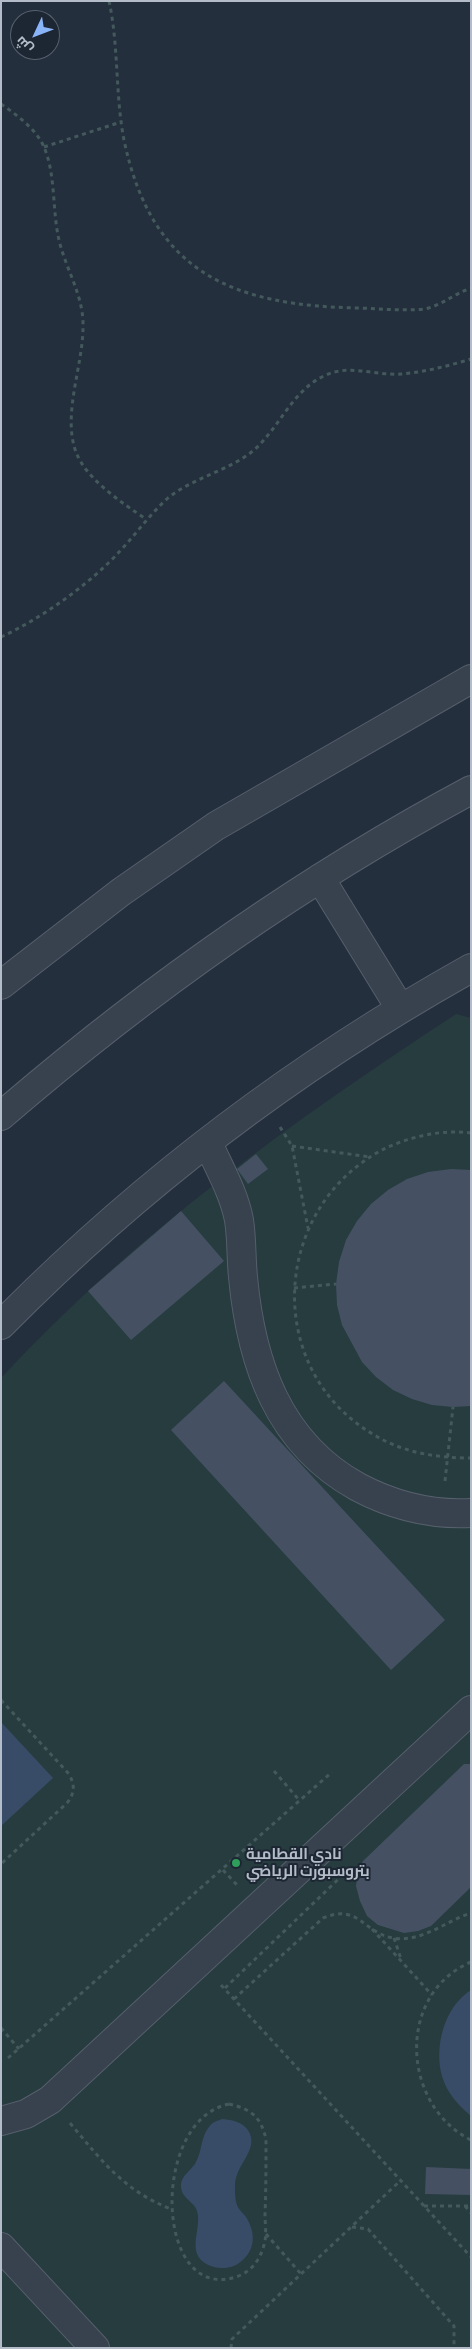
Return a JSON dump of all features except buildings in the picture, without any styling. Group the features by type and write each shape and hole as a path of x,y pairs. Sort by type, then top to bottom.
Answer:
{"street":[{"path":"1,985 121,892 216,826 471,679"},
{"path":"1,1116 52,1072 139,1003 228,939 320,878 471,790"},
{"path":"320,878 400,1008"},
{"path":"1,1326 109,1224 208,1143 322,1058 400,1008 471,968"},
{"path":"208,1143 233,1199 239,1221 243,1277 254,1343 265,1383 284,1420 310,1452 342,1478 378,1498 418,1510 471,1513"},
{"path":"1,2121 26,2114 50,2100 471,1710"},
{"path":"1,2247 95,2348"}],"path":[{"path":"109,1 115,31 124,142 140,190 160,233 177,252 196,268 218,281 242,291 280,301 312,306 413,310 436,306 457,293 471,288"},
{"path":"1,104 27,125 44,147 49,165 59,241 82,307 84,327 72,417 72,435 76,452 85,467 108,491 146,519"},
{"path":"44,147 121,122"},
{"path":"1,637 31,621 99,571 120,551 146,519 176,493 252,451 278,424 302,391 314,380 328,373 345,371 399,374 423,371 471,359"},
{"path":"471,1133 442,1133 416,1137 393,1145 370,1157 333,1188 319,1207 308,1228 299,1254 294,1288 295,1313 302,1346 321,1384 336,1404 354,1422 383,1440 423,1454 448,1458 471,1458"},
{"path":"308,1228 292,1146 370,1157"},
{"path":"294,1288 336,1284"},
{"path":"442,1512 453,1407"},
{"path":"1,1700 69,1774 74,1789 67,1803 1,1864"},
{"path":"274,1770 300,1801"},
{"path":"8,2058 332,1772"},
{"path":"224,1989 350,1867"},
{"path":"234,1999 323,1918 335,1913 348,1913 381,1934 394,1938 428,1933 471,1913"},
{"path":"368,1925 432,1995"},
{"path":"394,1938 402,1962"},
{"path":"199,1962 471,2256"},
{"path":"471,1962 450,1976 432,1995 419,2025 416,2044 416,2063 428,2099 439,2115 453,2128 471,2140"},
{"path":"1,2028 19,2049"},
{"path":"50,2100 108,2168 123,2182 138,2194 171,2209"},
{"path":"229,2104 243,2107 255,2114 263,2126 266,2139 265,2233 262,2254 255,2265 246,2273 234,2278 221,2279 209,2277 198,2272 183,2252 171,2209 176,2165 185,2145 204,2114 216,2107 229,2104"},
{"path":"231,2348 232,2339 400,2181"},
{"path":"424,2206 471,2206"},
{"path":"464,2206 471,2213"},
{"path":"351,2227 368,2229 454,2326 454,2346 452,2348"},
{"path":"265,2233 301,2274"}],"green space":[{"name":"نادي القطامية بتروسبورت الرياضي","path":"456,1014 471,1018 471,2348 1,2348 1,1378 105,1276 217,1182 335,1095"}],"water":[{"path":"1,1722 53,1778 1,1826"},
{"path":"471,1990 471,2116 457,2103 447,2088 442,2076 439,2053 443,2028 448,2017 462,1997"},
{"path":"222,2119 242,2124 250,2134 251,2147 238,2172 235,2190 238,2206 246,2217 253,2235 253,2242 245,2258 237,2265 224,2268 204,2263 199,2257 196,2250 197,2211 181,2187 182,2180 198,2158 206,2131 212,2124"}],"place":[{"name":"نادي القطامية بتروسبورت الرياضي","path":"236,1863"}]}
